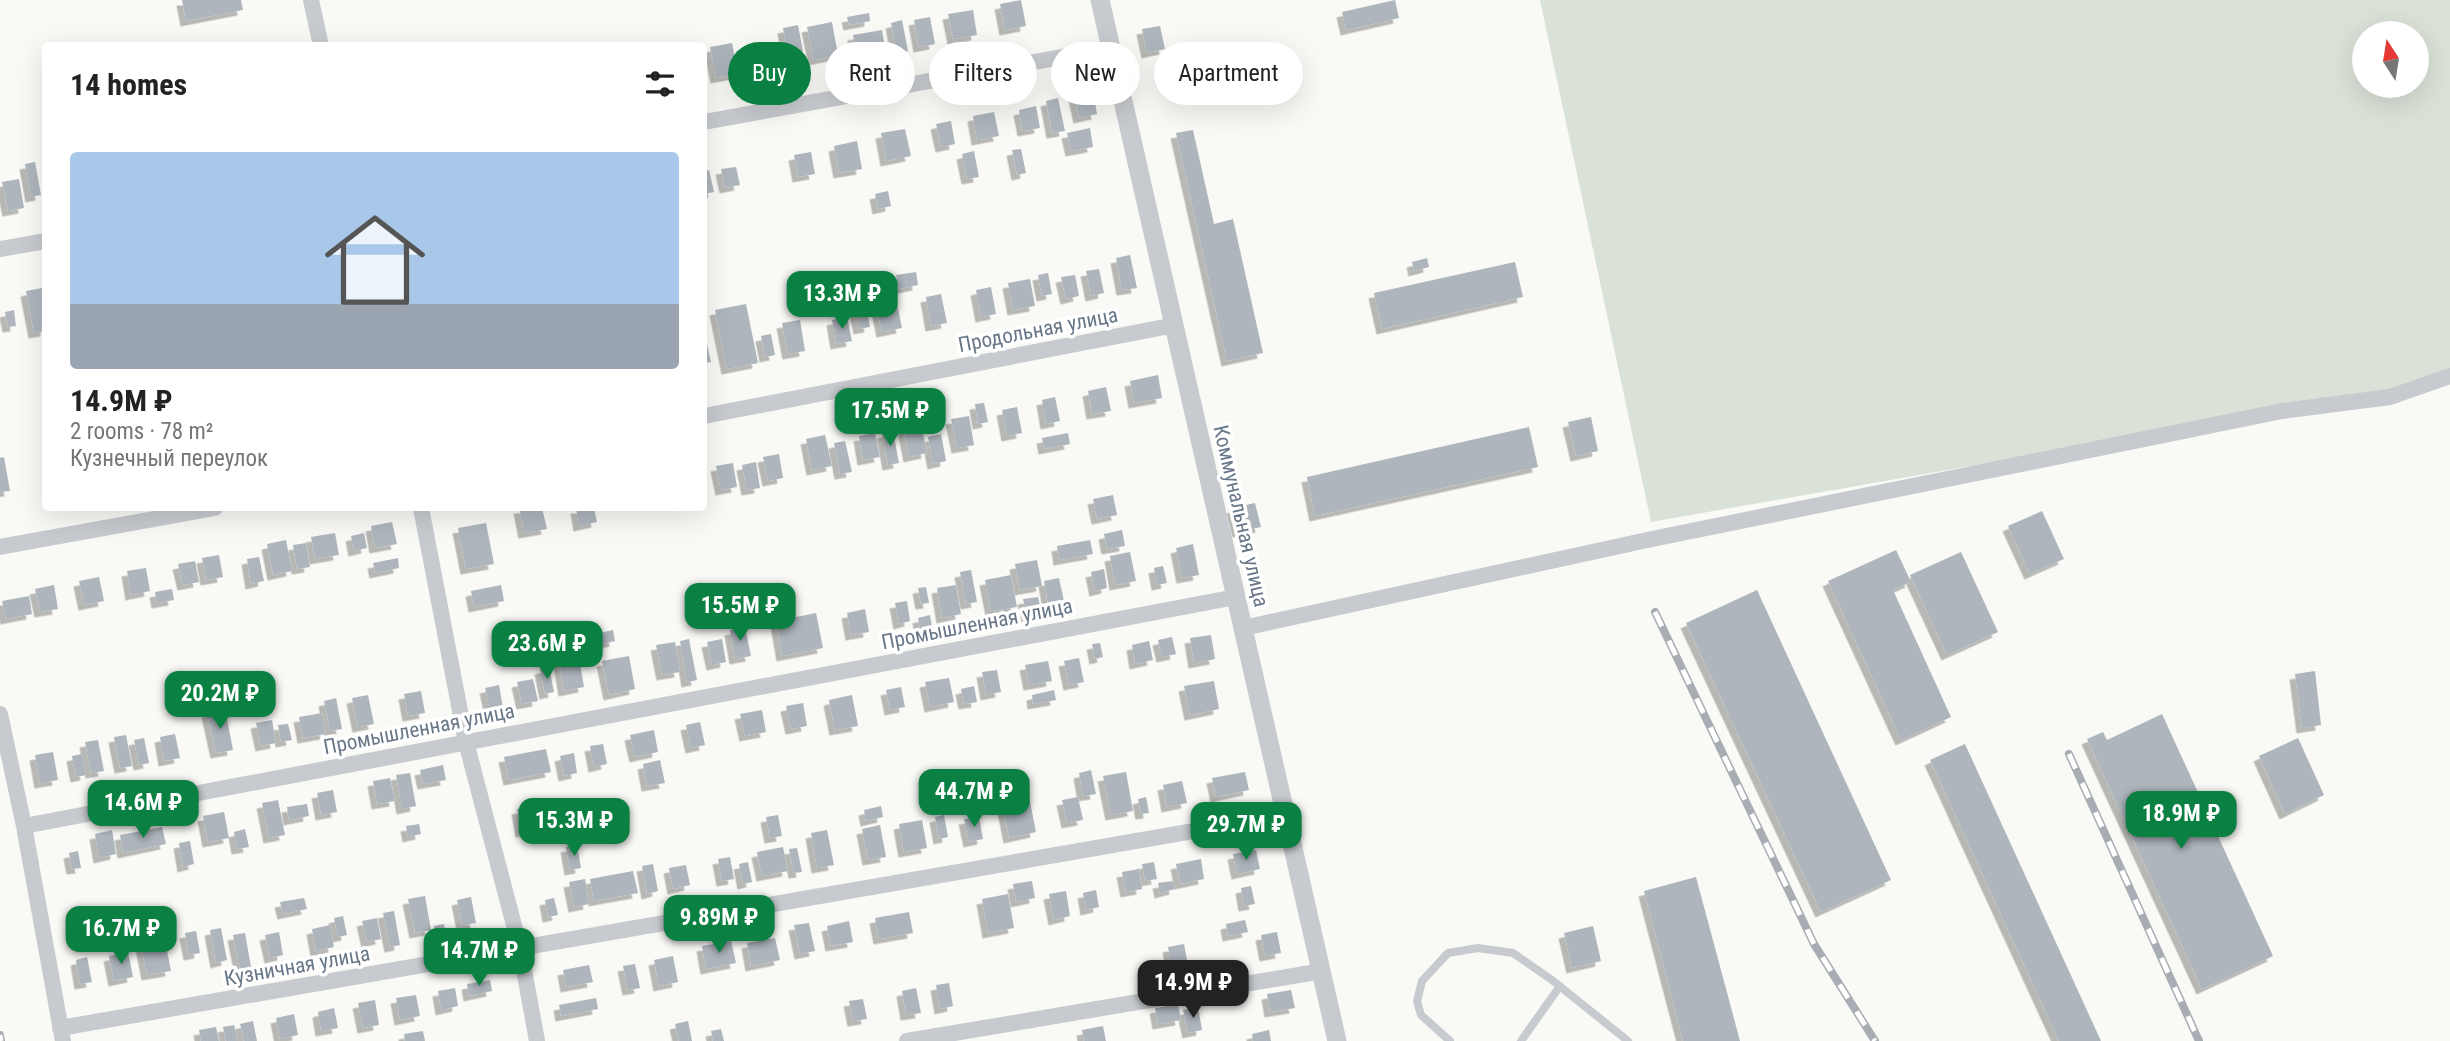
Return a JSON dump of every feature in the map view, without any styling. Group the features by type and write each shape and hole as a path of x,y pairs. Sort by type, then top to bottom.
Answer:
{"street":[{"path":"311,0 320,42"},
{"name":"Коммунальная улица","path":"1100,0 1110,42"},
{"path":"707,121 1051,59"},
{"name":"Коммунальная улица","path":"1124,105 1337,1041"},
{"path":"0,248 42,241"},
{"name":"Продольная улица","path":"707,415 1175,326"},
{"path":"1243,628 1652,539 2255,416 2390,397 2450,376"},
{"path":"0,547 198,511"},
{"path":"422,511 466,742 520,948 537,1041"},
{"name":"Промышленная улица","path":"24,826 1236,597"},
{"path":"0,714 24,826 62,1035"},
{"name":"Кузничная улица","path":"62,1035 520,948 1286,815"},
{"path":"907,1041 1322,971"}],"lane":[{"path":"1450,1041 1421,1016 1417,1000 1422,981 1448,954 1478,948 1513,953 1560,986 1628,1041"},
{"path":"1521,1041 1560,986"}],"shaded area":[{"path":"1540,0 2450,0 2450,376 2390,397 2282,411 1651,522"}],"building":[{"path":"182,0 241,0 243,10 186,21"},
{"path":"1021,0 1026,26 1005,30 1000,4"},
{"path":"1395,0 1399,18 1346,30 1342,12"},
{"path":"973,10 977,35 953,39 948,14"},
{"path":"869,13 870,21 849,25 847,17"},
{"path":"930,17 935,42 919,47 914,20"},
{"path":"902,20 906,42 895,42 891,23"},
{"path":"832,22 836,42 825,42 825,58 814,60 807,27"},
{"path":"798,25 801,42 786,42 783,28"},
{"path":"1160,26 1163,42 1154,42 1154,51 1147,53 1142,29"},
{"path":"882,30 884,42 854,42 853,35"},
{"path":"728,44 728,76 716,78 710,47"},
{"path":"1051,100 1051,105 1059,105 1065,131 1052,133 1046,101"},
{"path":"1076,105 1095,105 1097,114 1079,118"},
{"path":"1036,106 1040,128 1023,131 1019,110"},
{"path":"994,112 999,136 977,140 973,116"},
{"path":"951,121 955,144 941,147 936,124"},
{"path":"1090,128 1093,147 1071,151 1067,133"},
{"path":"905,129 911,156 886,161 881,133"},
{"path":"1193,130 1214,224 1233,219 1263,353 1227,361 1176,133"},
{"path":"857,141 862,169 839,173 834,146"},
{"path":"1021,149 1026,173 1017,175 1012,150"},
{"path":"974,151 979,177 967,179 962,154"},
{"path":"811,152 815,174 798,177 794,155"},
{"path":"35,162 41,195 31,197 25,164"},
{"path":"736,167 740,185 725,188 721,169"},
{"path":"707,170 714,192 707,193"},
{"path":"19,179 24,208 8,211 2,182"},
{"path":"888,191 891,206 878,209 875,194"},
{"path":"1130,255 1137,288 1122,290 1116,258"},
{"path":"1427,258 1429,267 1414,271 1412,262"},
{"path":"1515,262 1523,297 1382,329 1374,293"},
{"path":"1099,269 1104,293 1091,296 1086,271"},
{"path":"916,272 918,285 899,289 896,275"},
{"path":"1048,273 1052,294 1042,296 1038,275"},
{"path":"1075,275 1079,296 1066,299 1061,277"},
{"path":"1030,279 1035,306 1013,310 1008,283"},
{"path":"991,287 996,314 981,317 976,290"},
{"path":"42,288 42,332 34,333 26,291"},
{"path":"941,294 947,323 931,326 926,297"},
{"path":"865,299 870,327 859,329 854,301"},
{"path":"896,299 902,328 882,332 876,303"},
{"path":"746,304 758,363 727,369 715,310"},
{"path":"14,310 16,326 8,327 5,312"},
{"path":"847,317 852,341 836,344 832,320"},
{"path":"800,320 805,351 788,354 782,323"},
{"path":"771,334 775,355 765,357 761,336"},
{"path":"707,344 711,362 707,363"},
{"path":"1158,375 1162,398 1134,403 1130,381"},
{"path":"1106,387 1111,411 1092,414 1088,391"},
{"path":"1055,397 1060,421 1046,424 1042,400"},
{"path":"984,403 988,422 978,424 975,404"},
{"path":"1017,407 1022,433 1007,436 1002,410"},
{"path":"969,416 974,445 957,448 951,419"},
{"path":"1591,417 1598,451 1576,456 1568,422"},
{"path":"921,423 927,453 909,457 903,426"},
{"path":"1529,427 1538,467 1315,516 1307,477"},
{"path":"893,431 899,463 888,465 882,433"},
{"path":"875,433 880,457 863,460 859,436"},
{"path":"1068,433 1070,444 1044,449 1042,438"},
{"path":"941,434 946,461 933,464 928,437"},
{"path":"825,435 832,466 812,470 806,439"},
{"path":"845,441 852,472 840,474 834,443"},
{"path":"779,454 783,478 768,481 763,457"},
{"path":"4,457 10,491 0,492 0,458"},
{"path":"756,462 760,488 747,490 742,465"},
{"path":"733,463 737,487 721,490 716,466"},
{"path":"1113,495 1117,515 1097,519 1093,499"},
{"path":"1255,503 1261,527 1238,532 1232,508"},
{"path":"520,511 543,511 547,529 524,533"},
{"path":"576,511 595,511 597,522 579,526"},
{"path":"2042,511 2064,559 2030,574 2008,526"},
{"path":"392,522 397,544 375,548 371,526"},
{"path":"486,523 494,564 466,569 458,528"},
{"path":"1122,530 1125,546 1107,549 1104,534"},
{"path":"335,533 339,555 315,559 311,537"},
{"path":"364,533 367,548 354,551 351,536"},
{"path":"286,540 292,571 273,575 267,544"},
{"path":"1090,540 1093,554 1059,560 1057,546"},
{"path":"306,543 310,567 297,569 293,545"},
{"path":"1193,544 1199,575 1182,578 1176,548"},
{"path":"1896,550 1911,582 1893,590 1951,717 1901,740 1828,581"},
{"path":"1130,552 1136,581 1115,585 1110,556"},
{"path":"1961,552 1998,632 1947,655 1910,575"},
{"path":"219,555 223,577 206,580 202,558"},
{"path":"259,557 264,581 251,584 247,559"},
{"path":"398,558 399,568 375,573 373,563"},
{"path":"1037,560 1042,586 1020,590 1015,564"},
{"path":"195,561 199,582 183,585 178,564"},
{"path":"1163,566 1167,583 1157,585 1154,568"},
{"path":"146,568 150,591 131,595 127,571"},
{"path":"1104,569 1107,588 1095,591 1091,572"},
{"path":"971,570 977,602 966,604 960,572"},
{"path":"1011,575 1017,607 991,611 985,580"},
{"path":"99,577 104,601 84,605 79,581"},
{"path":"1059,578 1064,601 1048,604 1044,581"},
{"path":"54,585 58,609 40,612 35,589"},
{"path":"501,585 504,601 474,607 471,591"},
{"path":"956,585 961,614 942,618 937,588"},
{"path":"926,587 929,603 921,604 918,588"},
{"path":"172,589 174,600 157,603 155,592"},
{"path":"1757,590 1891,880 1821,912 1686,623"},
{"path":"29,596 32,614 6,619 2,601"},
{"path":"1038,597 1042,614 1027,617 1023,599"},
{"path":"907,601 910,621 899,624 895,603"},
{"path":"865,609 869,632 851,635 847,613"},
{"path":"816,613 823,648 782,656 776,621"},
{"path":"930,615 933,632 921,634 918,618"},
{"path":"745,627 751,656 735,659 730,630"},
{"path":"613,630 615,641 602,644 600,633"},
{"path":"1211,635 1215,659 1194,663 1190,638"},
{"path":"1172,637 1176,654 1162,657 1158,640"},
{"path":"689,639 697,680 687,682 680,641"},
{"path":"722,639 726,662 712,665 707,642"},
{"path":"1149,641 1153,660 1135,664 1132,645"},
{"path":"675,642 680,672 662,675 656,645"},
{"path":"1100,643 1103,657 1095,659 1092,644"},
{"path":"629,656 635,689 609,695 602,661"},
{"path":"579,657 584,687 564,691 559,660"},
{"path":"1079,658 1084,682 1069,685 1064,661"},
{"path":"1048,661 1052,681 1029,685 1025,665"},
{"path":"549,667 554,692 545,694 540,669"},
{"path":"997,670 1001,692 986,695 982,672"},
{"path":"2315,671 2321,725 2302,728 2295,674"},
{"path":"949,678 954,702 930,707 925,682"},
{"path":"533,679 538,701 522,704 517,682"},
{"path":"1214,681 1219,709 1190,715 1184,686"},
{"path":"499,685 503,708 490,710 485,688"},
{"path":"974,686 977,702 964,704 961,689"},
{"path":"901,687 905,707 890,710 886,690"},
{"path":"1054,690 1056,700 1033,704 1032,695"},
{"path":"421,691 425,713 408,716 404,694"},
{"path":"368,695 374,724 358,727 352,698"},
{"path":"852,695 858,726 835,730 829,700"},
{"path":"336,698 342,729 330,731 324,701"},
{"path":"803,703 807,726 791,729 786,706"},
{"path":"225,708 233,750 216,753 207,712"},
{"path":"762,710 766,732 745,736 740,714"},
{"path":"322,713 326,734 303,738 299,717"},
{"path":"2162,714 2273,956 2202,989 2087,739 2103,732 2107,740"},
{"path":"272,720 276,743 261,746 256,723"},
{"path":"700,722 705,745 691,748 686,725"},
{"path":"288,724 292,740 281,742 278,725"},
{"path":"654,730 658,752 635,757 630,735"},
{"path":"175,734 180,758 164,761 160,737"},
{"path":"126,735 132,766 120,768 114,737"},
{"path":"144,738 149,763 139,765 134,740"},
{"path":"2298,738 2324,795 2285,814 2259,756"},
{"path":"98,740 104,771 91,773 85,742"},
{"path":"603,744 607,764 594,767 590,746"},
{"path":"1965,744 2101,1041 2059,1041 1930,760"},
{"path":"546,749 551,772 509,780 504,757"},
{"path":"53,752 58,780 40,783 35,755"},
{"path":"574,753 577,773 564,776 560,756"},
{"path":"82,754 86,775 76,777 72,756"},
{"path":"660,760 665,783 647,786 643,764"},
{"path":"443,765 446,780 423,784 420,770"},
{"path":"1091,770 1096,794 1083,796 1079,773"},
{"path":"1126,772 1133,811 1111,815 1103,776"},
{"path":"1245,772 1249,790 1216,797 1212,778"},
{"path":"410,773 416,806 402,809 396,775"},
{"path":"390,778 395,801 377,804 373,781"},
{"path":"1182,781 1187,803 1167,807 1163,785"},
{"path":"333,790 337,812 321,815 317,793"},
{"path":"1028,792 1036,832 1009,838 1001,797"},
{"path":"1078,797 1083,820 1067,823 1062,800"},
{"path":"1146,797 1149,813 1141,814 1138,799"},
{"path":"278,800 285,835 269,838 262,803"},
{"path":"566,800 570,822 521,832 517,809"},
{"path":"307,804 309,816 289,820 287,807"},
{"path":"881,806 883,817 866,821 864,810"},
{"path":"224,812 229,838 208,842 203,816"},
{"path":"778,815 782,836 770,838 766,817"},
{"path":"944,815 948,837 939,839 935,817"},
{"path":"979,817 983,839 969,842 964,819"},
{"path":"922,820 927,848 904,852 899,824"},
{"path":"419,824 421,834 408,837 406,826"},
{"path":"880,825 886,857 868,860 862,829"},
{"path":"162,827 166,844 123,853 120,835"},
{"path":"245,829 249,847 237,849 234,832"},
{"path":"112,830 116,854 99,858 95,834"},
{"path":"827,830 834,865 817,868 811,833"},
{"path":"190,841 194,864 183,867 179,843"},
{"path":"577,845 581,868 570,870 566,847"},
{"path":"783,847 788,871 762,876 757,852"},
{"path":"797,848 802,872 794,873 789,849"},
{"path":"1256,850 1260,869 1237,874 1233,854"},
{"path":"78,851 81,868 72,869 69,853"},
{"path":"730,857 734,879 722,881 718,859"},
{"path":"1201,859 1204,879 1180,884 1176,864"},
{"path":"748,862 752,882 743,884 739,864"},
{"path":"1154,862 1157,879 1145,881 1142,864"},
{"path":"653,864 658,891 647,894 642,866"},
{"path":"686,865 690,885 673,889 669,868"},
{"path":"1139,869 1142,889 1126,892 1122,872"},
{"path":"633,871 638,893 594,901 590,879"},
{"path":"1696,877 1740,1041 1683,1041 1644,891"},
{"path":"585,879 589,904 574,907 569,882"},
{"path":"1032,881 1035,898 1016,902 1013,884"},
{"path":"1173,881 1175,889 1160,893 1158,883"},
{"path":"1251,886 1255,904 1244,906 1241,888"},
{"path":"1096,890 1099,907 1086,910 1083,893"},
{"path":"1066,891 1070,916 1054,920 1049,894"},
{"path":"1008,894 1014,928 988,933 982,899"},
{"path":"425,896 431,930 415,933 408,899"},
{"path":"471,897 476,923 462,925 457,900"},
{"path":"304,898 307,909 283,914 280,902"},
{"path":"554,898 558,915 548,917 545,900"},
{"path":"394,911 400,945 390,947 383,913"},
{"path":"909,912 913,933 879,939 875,918"},
{"path":"343,916 347,935 338,937 334,918"},
{"path":"377,918 381,939 367,942 362,921"},
{"path":"1245,920 1248,932 1228,936 1226,924"},
{"path":"849,921 853,942 831,946 827,926"},
{"path":"809,923 815,951 800,954 794,925"},
{"path":"123,924 125,933 102,938 101,928"},
{"path":"444,924 446,938 437,940 434,926"},
{"path":"330,925 334,947 316,951 312,929"},
{"path":"1593,926 1601,961 1572,968 1564,933"},
{"path":"221,928 227,960 216,963 210,930"},
{"path":"196,931 200,953 189,955 185,933"},
{"path":"279,932 283,955 270,958 265,935"},
{"path":"1277,932 1281,953 1265,956 1261,935"},
{"path":"245,933 251,967 240,970 233,935"},
{"path":"775,938 780,960 751,966 747,943"},
{"path":"165,940 171,971 147,975 141,944"},
{"path":"731,941 736,963 706,969 702,946"},
{"path":"1184,944 1188,965 1172,968 1168,947"},
{"path":"128,952 133,977 114,981 109,956"},
{"path":"673,956 678,982 659,986 654,960"},
{"path":"87,957 92,982 80,984 76,960"},
{"path":"635,964 640,988 628,990 623,966"},
{"path":"589,965 593,982 566,987 563,970"},
{"path":"490,980 492,991 469,996 467,984"},
{"path":"949,983 953,1006 940,1009 936,985"},
{"path":"455,988 458,1006 441,1010 438,991"},
{"path":"916,988 921,1013 906,1015 902,991"},
{"path":"1291,990 1295,1008 1270,1012 1267,994"},
{"path":"416,995 420,1016 400,1020 396,998"},
{"path":"596,998 598,1009 561,1016 559,1005"},
{"path":"863,999 867,1019 853,1021 849,1001"},
{"path":"375,1000 379,1025 363,1028 358,1003"},
{"path":"1178,1004 1181,1020 1158,1024 1155,1008"},
{"path":"1198,1007 1202,1030 1188,1033 1183,1010"},
{"path":"334,1008 338,1028 321,1031 318,1012"},
{"path":"294,1014 298,1035 280,1039 276,1018"},
{"path":"253,1021 257,1041 244,1041 240,1024"},
{"path":"688,1021 692,1041 679,1041 675,1024"},
{"path":"234,1025 238,1041 226,1041 223,1027"},
{"path":"1103,1026 1106,1041 1084,1041 1082,1030"},
{"path":"216,1027 219,1041 201,1041 199,1030"},
{"path":"721,1029 724,1041 713,1041 711,1031"},
{"path":"1269,1030 1271,1041 1253,1041 1252,1034"},
{"path":"423,1031 425,1041 405,1041 404,1034"}],"railway":[{"path":"1655,612 1814,944 1875,1041"},
{"path":"2069,754 2199,1041"},
{"path":"0,1035 1,1041"}]}
